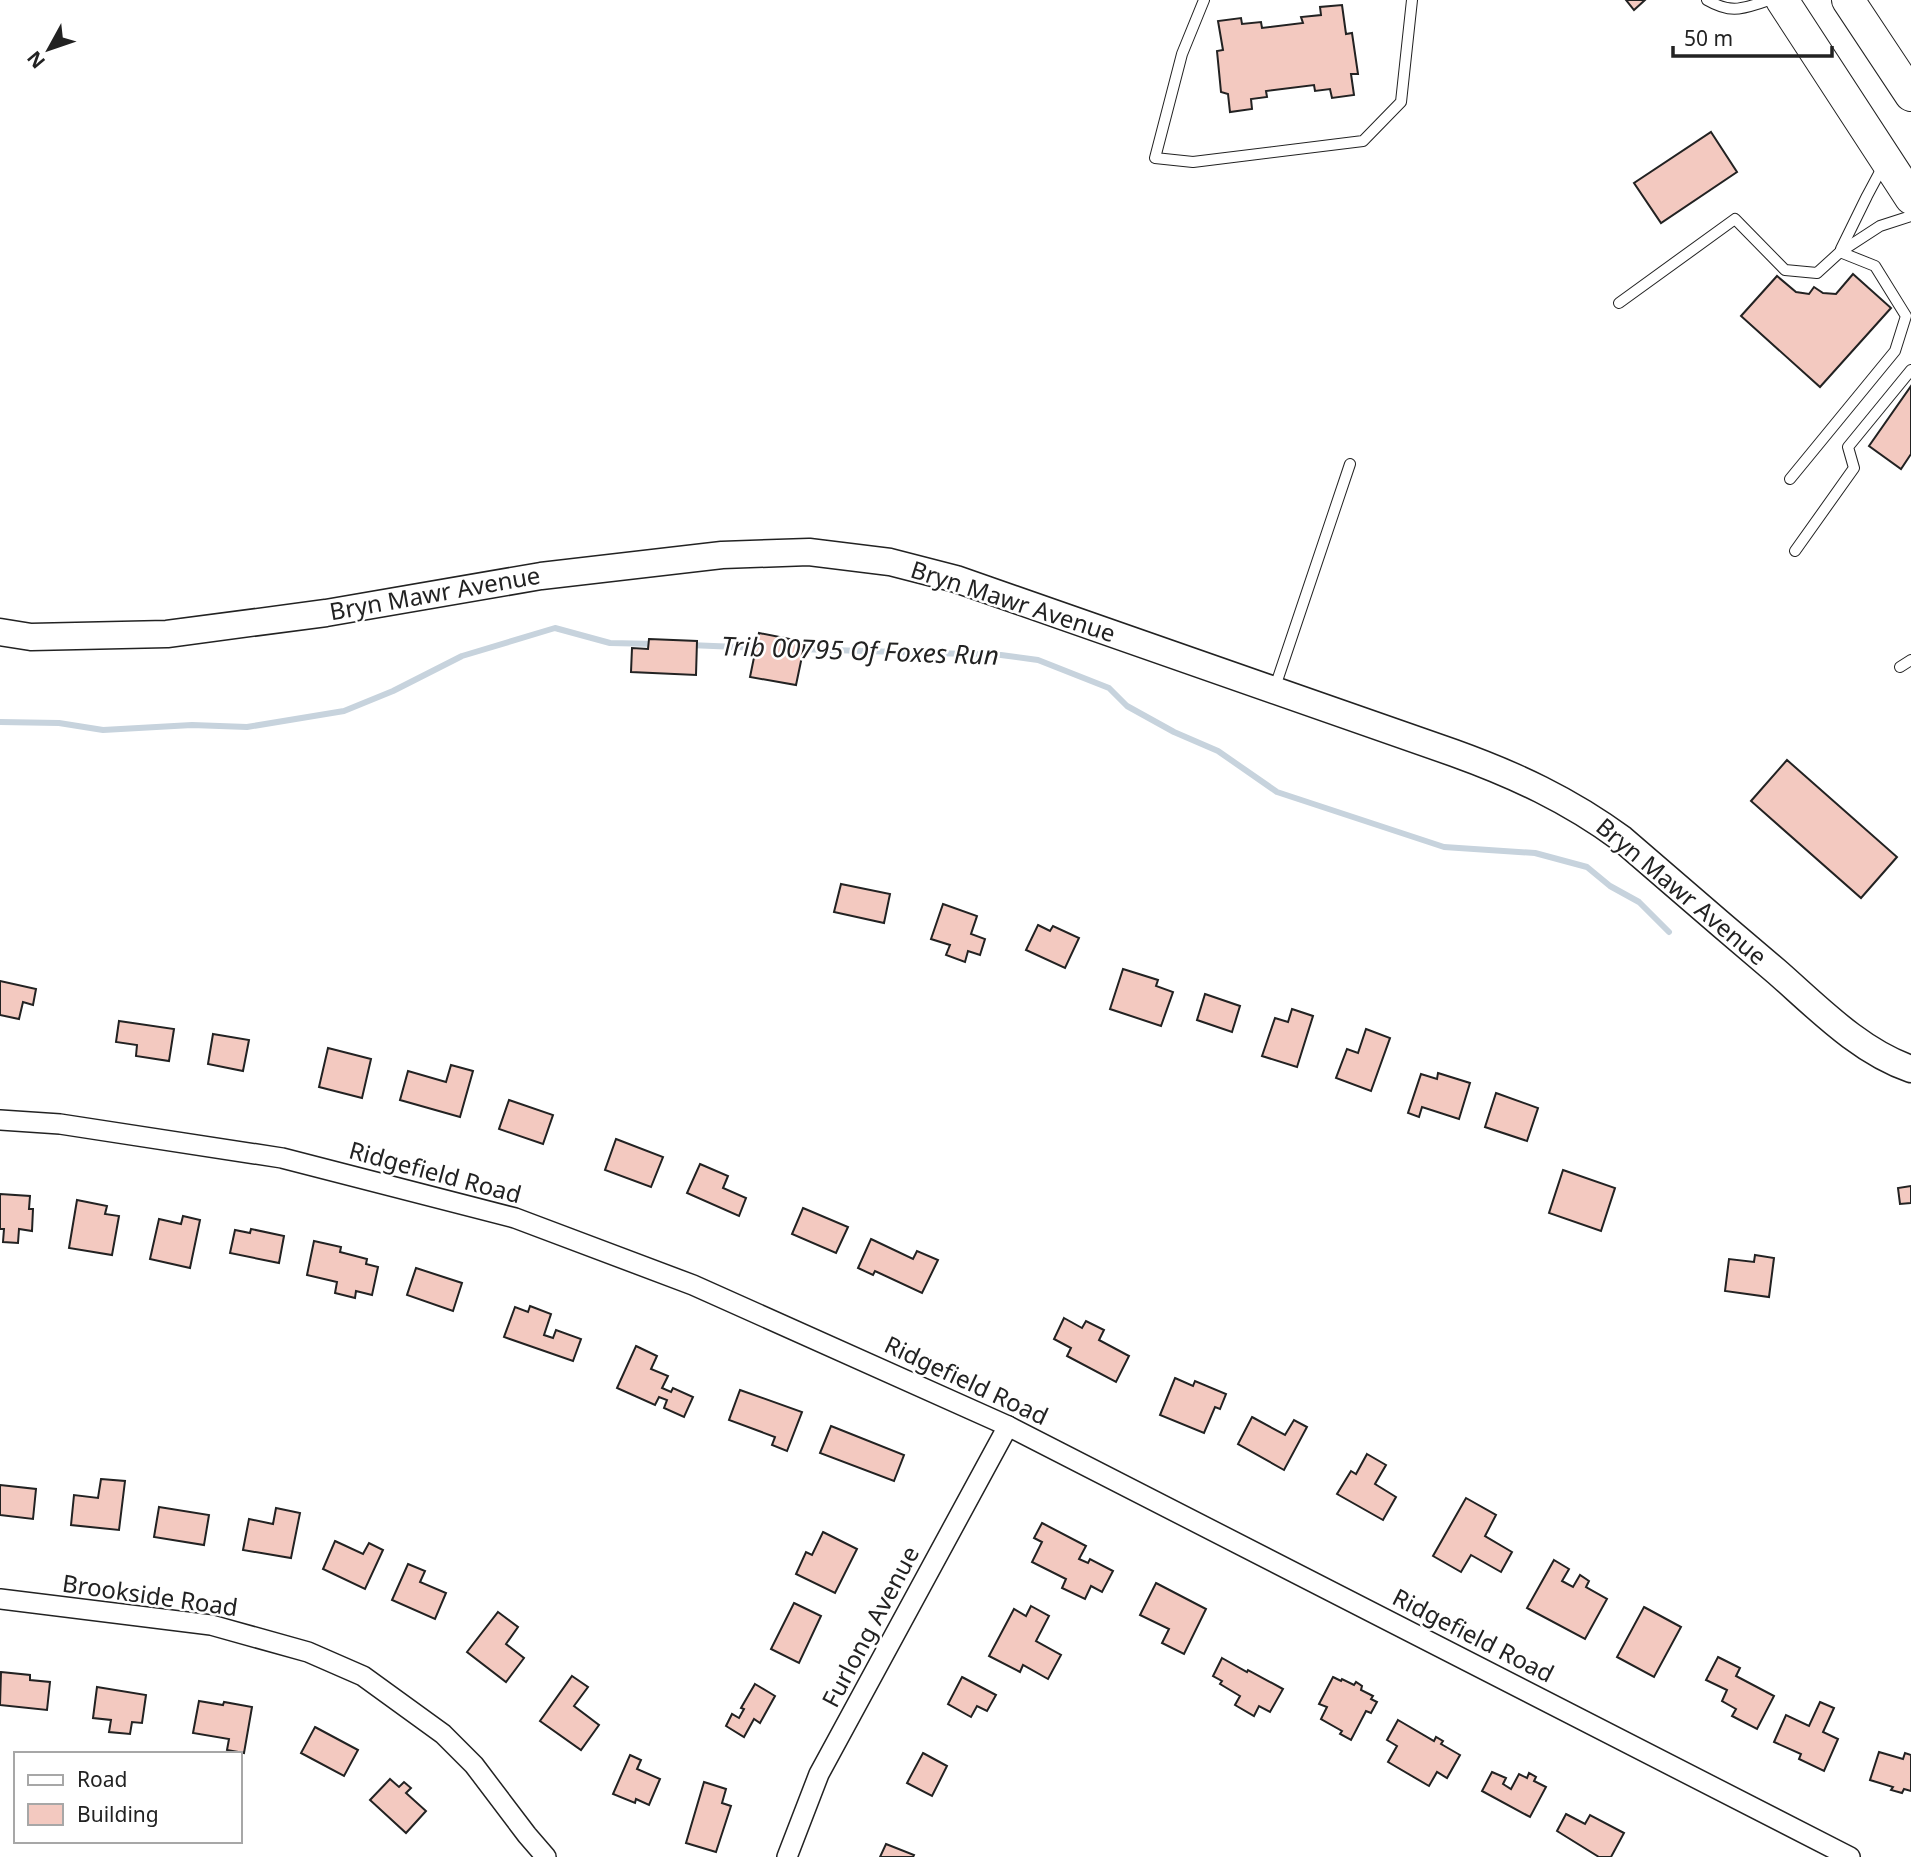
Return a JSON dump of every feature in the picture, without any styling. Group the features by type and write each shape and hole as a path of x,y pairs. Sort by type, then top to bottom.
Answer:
{"highway":[{"path":"1782,0 1911,198"},
{"path":"1848,0 1911,95"}],"main road":[{"name":"Bryn Mawr Avenue","path":"0,632 31,637 167,634 326,613 541,576 722,555 810,552 890,562 956,579 1524,780 1593,817 1834,1022 1875,1052 1911,1069"}],"street":[{"name":"Ridgefield Road","path":"0,1120 60,1124 282,1158 515,1218 693,1285 1008,1426 1850,1857"},
{"name":"Furlong Avenue","path":"787,1857 819,1774 1008,1426"},
{"name":"Brookside Road","path":"0,1599 212,1625 308,1652 363,1676 443,1734 474,1765 546,1857"}],"lane":[{"path":"1204,0 1182,54 1155,158 1193,162 1363,141 1401,102 1412,0"},
{"path":"1707,0 1727,9 1738,9 1770,0"},
{"path":"1840,252 1887,160"},
{"path":"1619,303 1735,219 1786,270 1817,274 1840,252 1880,226 1911,216"},
{"path":"1790,478 1895,351 1906,316 1875,267 1840,252"},
{"path":"1795,551 1854,468 1848,447 1911,370"},
{"path":"1273,690 1350,464"},
{"path":"1900,667 1911,660"}],"building":[{"path":"1626,0 1645,0 1634,10"},
{"path":"1342,5 1346,34 1352,33 1358,74 1351,74 1354,95 1332,98 1330,89 1315,91 1314,85 1266,91 1267,97 1251,99 1252,109 1230,112 1228,94 1221,92 1217,51 1223,50 1218,21 1241,18 1242,24 1261,22 1262,28 1303,23 1301,17 1321,15 1320,7"},
{"path":"1711,132 1737,172 1661,223 1634,183"},
{"path":"1853,274 1891,308 1820,387 1741,316 1777,276 1796,292 1809,294 1814,287 1823,293 1836,294"},
{"path":"1911,386 1911,454 1901,469 1869,446"},
{"path":"759,633 805,642 796,685 750,677"},
{"path":"649,639 697,641 696,675 631,672 632,648 648,649"},
{"path":"1787,760 1897,857 1861,898 1751,801"},
{"path":"841,884 890,894 884,923 834,912"},
{"path":"943,904 977,916 971,934 985,939 980,955 968,951 965,962 946,955 950,945 931,939"},
{"path":"1038,925 1050,931 1053,926 1079,938 1065,968 1026,950"},
{"path":"1123,969 1158,980 1156,986 1173,992 1161,1026 1110,1009"},
{"path":"0,981 36,989 33,1005 23,1002 19,1019 0,1015"},
{"path":"1205,994 1240,1006 1232,1032 1197,1020"},
{"path":"1292,1009 1313,1016 1297,1067 1262,1056 1275,1018 1288,1022"},
{"path":"119,1021 174,1029 169,1061 136,1056 137,1045 116,1042"},
{"path":"1366,1029 1390,1038 1371,1091 1336,1078 1347,1049 1358,1053"},
{"path":"213,1034 249,1040 243,1071 208,1064"},
{"path":"328,1048 371,1059 362,1098 319,1087"},
{"path":"451,1065 473,1071 460,1117 400,1100 408,1071 446,1082"},
{"path":"1438,1073 1470,1083 1459,1119 1422,1107 1419,1117 1408,1113 1421,1074 1437,1079"},
{"path":"1496,1093 1538,1108 1527,1141 1485,1127"},
{"path":"509,1100 553,1115 543,1144 499,1129"},
{"path":"616,1139 663,1157 651,1187 605,1170"},
{"path":"700,1164 728,1176 723,1188 746,1198 739,1216 687,1193"},
{"path":"1563,1170 1615,1188 1601,1231 1549,1213"},
{"path":"1911,1186 1911,1203 1900,1204 1898,1188"},
{"path":"0,1194 30,1196 29,1209 33,1209 32,1231 19,1229 18,1243 3,1242 4,1229 0,1229"},
{"path":"77,1200 107,1206 105,1214 119,1216 112,1255 69,1248"},
{"path":"803,1208 848,1227 836,1253 792,1234"},
{"path":"183,1216 200,1220 190,1268 150,1259 159,1219 181,1224"},
{"path":"251,1229 284,1236 279,1263 230,1253 235,1230 250,1233"},
{"path":"871,1239 913,1259 917,1251 938,1260 922,1293 875,1271 873,1275 858,1268"},
{"path":"314,1241 341,1247 340,1252 367,1259 366,1264 378,1267 372,1295 356,1291 355,1298 335,1293 337,1282 307,1275"},
{"path":"1755,1255 1774,1258 1769,1297 1725,1291 1729,1259 1754,1262"},
{"path":"416,1268 462,1283 453,1311 407,1295"},
{"path":"530,1306 551,1314 544,1335 553,1338 556,1330 581,1339 573,1361 504,1337 515,1307 528,1312"},
{"path":"1064,1318 1082,1328 1086,1321 1104,1330 1099,1340 1129,1356 1116,1382 1067,1356 1071,1348 1054,1339"},
{"path":"636,1346 657,1356 651,1369 668,1376 662,1388 671,1392 673,1388 693,1397 684,1417 664,1408 667,1400 659,1397 655,1405 617,1388"},
{"path":"1175,1378 1193,1386 1195,1381 1226,1394 1220,1409 1215,1407 1204,1433 1160,1415"},
{"path":"740,1390 802,1412 787,1451 772,1445 775,1437 729,1420"},
{"path":"1252,1417 1285,1435 1294,1420 1307,1427 1284,1470 1238,1444"},
{"path":"831,1426 904,1455 894,1481 820,1453"},
{"path":"1367,1454 1386,1465 1375,1484 1396,1497 1383,1520 1337,1494 1351,1471 1356,1474"},
{"path":"101,1479 125,1481 119,1530 71,1525 74,1495 98,1498"},
{"path":"0,1485 36,1489 33,1519 0,1515"},
{"path":"1466,1498 1496,1515 1485,1536 1512,1552 1501,1572 1471,1555 1461,1572 1433,1556"},
{"path":"159,1507 209,1515 204,1545 154,1537"},
{"path":"276,1508 300,1513 291,1558 243,1550 249,1519 273,1524"},
{"path":"1042,1523 1086,1546 1079,1559 1088,1563 1090,1559 1113,1571 1102,1592 1091,1586 1085,1599 1062,1588 1066,1579 1032,1562 1042,1542 1034,1538"},
{"path":"823,1532 857,1549 835,1593 796,1574 806,1552 812,1555"},
{"path":"335,1541 363,1554 369,1543 383,1550 365,1589 323,1569"},
{"path":"1554,1560 1569,1569 1562,1581 1573,1587 1580,1575 1589,1581 1586,1587 1607,1599 1585,1639 1527,1608"},
{"path":"408,1564 425,1571 420,1582 446,1593 435,1619 392,1600"},
{"path":"1156,1583 1206,1609 1184,1654 1162,1643 1169,1629 1140,1615"},
{"path":"794,1603 821,1616 799,1663 771,1649"},
{"path":"1031,1606 1049,1616 1036,1641 1061,1655 1048,1679 1023,1665 1020,1672 989,1656 1014,1609 1026,1616"},
{"path":"1644,1607 1681,1627 1654,1677 1617,1657"},
{"path":"498,1612 518,1627 506,1644 524,1658 506,1682 467,1652"},
{"path":"1718,1657 1740,1668 1736,1676 1774,1696 1757,1729 1732,1716 1736,1709 1722,1701 1727,1690 1706,1680"},
{"path":"1222,1658 1283,1689 1270,1712 1259,1706 1254,1716 1235,1705 1240,1696 1220,1684 1222,1681 1213,1676"},
{"path":"1,1672 30,1675 30,1680 50,1682 47,1710 0,1705"},
{"path":"572,1676 588,1687 574,1706 599,1725 581,1750 540,1721"},
{"path":"962,1677 996,1695 987,1711 977,1706 971,1717 948,1704"},
{"path":"1333,1677 1354,1685 1356,1682 1362,1686 1361,1690 1373,1696 1371,1699 1377,1702 1371,1713 1366,1711 1351,1740 1340,1734 1342,1731 1321,1719 1327,1707 1319,1704"},
{"path":"755,1684 775,1696 760,1723 754,1719 744,1737 726,1726 732,1714 739,1718 744,1709 741,1708"},
{"path":"97,1687 146,1695 142,1723 132,1722 130,1734 109,1732 111,1720 93,1718"},
{"path":"199,1701 252,1707 244,1753 227,1750 229,1739 193,1733"},
{"path":"1820,1702 1834,1708 1823,1732 1838,1739 1824,1771 1799,1759 1801,1754 1774,1742 1786,1715 1809,1726"},
{"path":"1398,1720 1434,1741 1436,1737 1443,1741 1441,1744 1460,1755 1447,1778 1437,1772 1429,1786 1388,1762 1397,1746 1387,1740"},
{"path":"315,1727 358,1750 344,1776 301,1753"},
{"path":"1879,1752 1903,1759 1905,1753 1911,1755 1911,1791 1904,1789 1902,1793 1891,1790 1893,1787 1870,1780"},
{"path":"923,1753 947,1766 932,1796 907,1783"},
{"path":"630,1755 641,1760 637,1769 660,1779 649,1805 636,1799 635,1803 613,1794"},
{"path":"1492,1772 1506,1778 1503,1784 1511,1789 1519,1774 1527,1778 1529,1773 1536,1777 1534,1781 1546,1787 1530,1817 1482,1791"},
{"path":"390,1779 399,1787 404,1782 411,1788 406,1793 426,1811 406,1833 370,1800"},
{"path":"704,1782 726,1789 722,1803 731,1806 716,1852 686,1843"},
{"path":"1566,1814 1585,1824 1590,1815 1624,1833 1611,1857 1599,1857 1557,1831"},
{"path":"886,1844 914,1855 880,1857"}],"waterway":[{"name":"Trib 00795 Of Foxes Run","path":"0,722 59,723 103,730 192,725 247,727 344,711 393,691 462,656 555,628 610,643 657,644"},
{"name":"Trib 00795 Of Foxes Run","path":"689,645 762,648"},
{"name":"Trib 00795 Of Foxes Run","path":"797,649 1001,655 1038,660 1109,688 1127,706 1174,732 1218,751 1277,792 1444,847 1535,853 1587,867 1610,886 1639,902 1669,932"}]}
